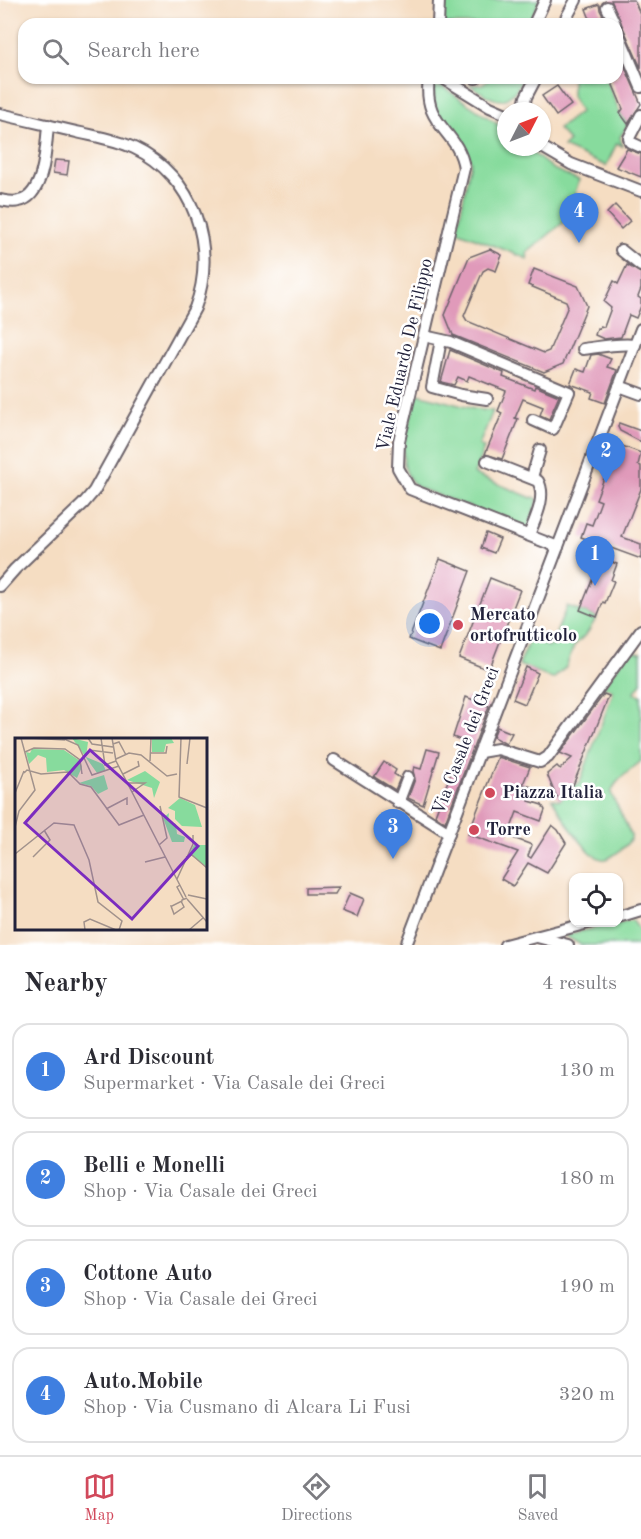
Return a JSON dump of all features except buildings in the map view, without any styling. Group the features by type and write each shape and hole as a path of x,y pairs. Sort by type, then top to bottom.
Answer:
{"street":[{"path":"438,18 439,0"},
{"path":"537,18 545,0"},
{"path":"566,18 576,0"},
{"path":"608,7 613,18"},
{"path":"623,44 641,87"},
{"name":"Viale Eduardo De Filippo","path":"428,84 427,92 431,112 458,148 464,168 399,441 398,468 410,489 558,547"},
{"path":"453,84 497,110"},
{"path":"525,102 533,84"},
{"path":"0,114 121,142 159,163 193,206 202,234 205,268 203,284 195,308 94,491 0,586"},
{"path":"641,115 629,138 630,142 641,147"},
{"path":"0,200 18,202 38,186 43,168 48,126"},
{"path":"551,152 571,164 641,191"},
{"path":"621,250 641,266"},
{"name":"Via Casale dei Greci","path":"406,945 641,329"},
{"path":"424,336 451,342 569,392 553,429 533,420"},
{"path":"441,340 432,387 487,399"},
{"path":"583,349 624,343 635,345"},
{"path":"619,386 641,394"},
{"path":"532,477 540,450"},
{"path":"487,461 538,481 542,493 529,536"},
{"path":"480,752 498,749 543,761 641,630"},
{"path":"334,760 398,803 449,833"},
{"path":"398,803 408,777"},
{"path":"623,915 641,910"},
{"path":"505,945 571,927"},
{"path":"533,936 568,945"}],"green space":[{"path":"444,0 540,0 531,18 444,18"},
{"path":"519,84 511,95 500,100 487,96 470,85"},
{"path":"572,84 608,84 620,113 628,125 620,137 622,146 617,143 606,166 563,147 569,141 558,129 580,112 572,96"},
{"path":"433,87 443,87 497,124 497,156 536,156 553,169 579,180 575,193 585,204 527,253 528,259 457,231 471,161 463,143 444,123 435,107"},
{"path":"418,394 474,409 493,411 479,445 484,448 474,474 538,499 528,529 419,488 410,479 405,468 404,444"},
{"path":"567,606 597,617 588,632 574,646 566,667 553,679 519,665 530,638 549,647 554,646 557,637 555,636"},
{"path":"630,650 641,653 641,683 634,693 641,695 641,761 619,780 611,793 631,839 620,851 605,859 598,858 583,845 552,799 560,800 573,785 579,784 613,693 611,689 603,687"},
{"path":"632,920 641,932 641,945 581,945 564,935 600,927 623,927 623,922"}],"place":[{"name":"Auto.Mobile","path":"579,243"},
{"name":"Belli e Monelli","path":"606,483"},
{"name":"Ard Discount","path":"595,586"},
{"name":"Mercato ortofrutticolo","path":"458,625"},
{"name":"Piazza Italia","path":"490,793"},
{"name":"Torre","path":"474,830"},
{"name":"Cottone Auto","path":"393,859"}]}
